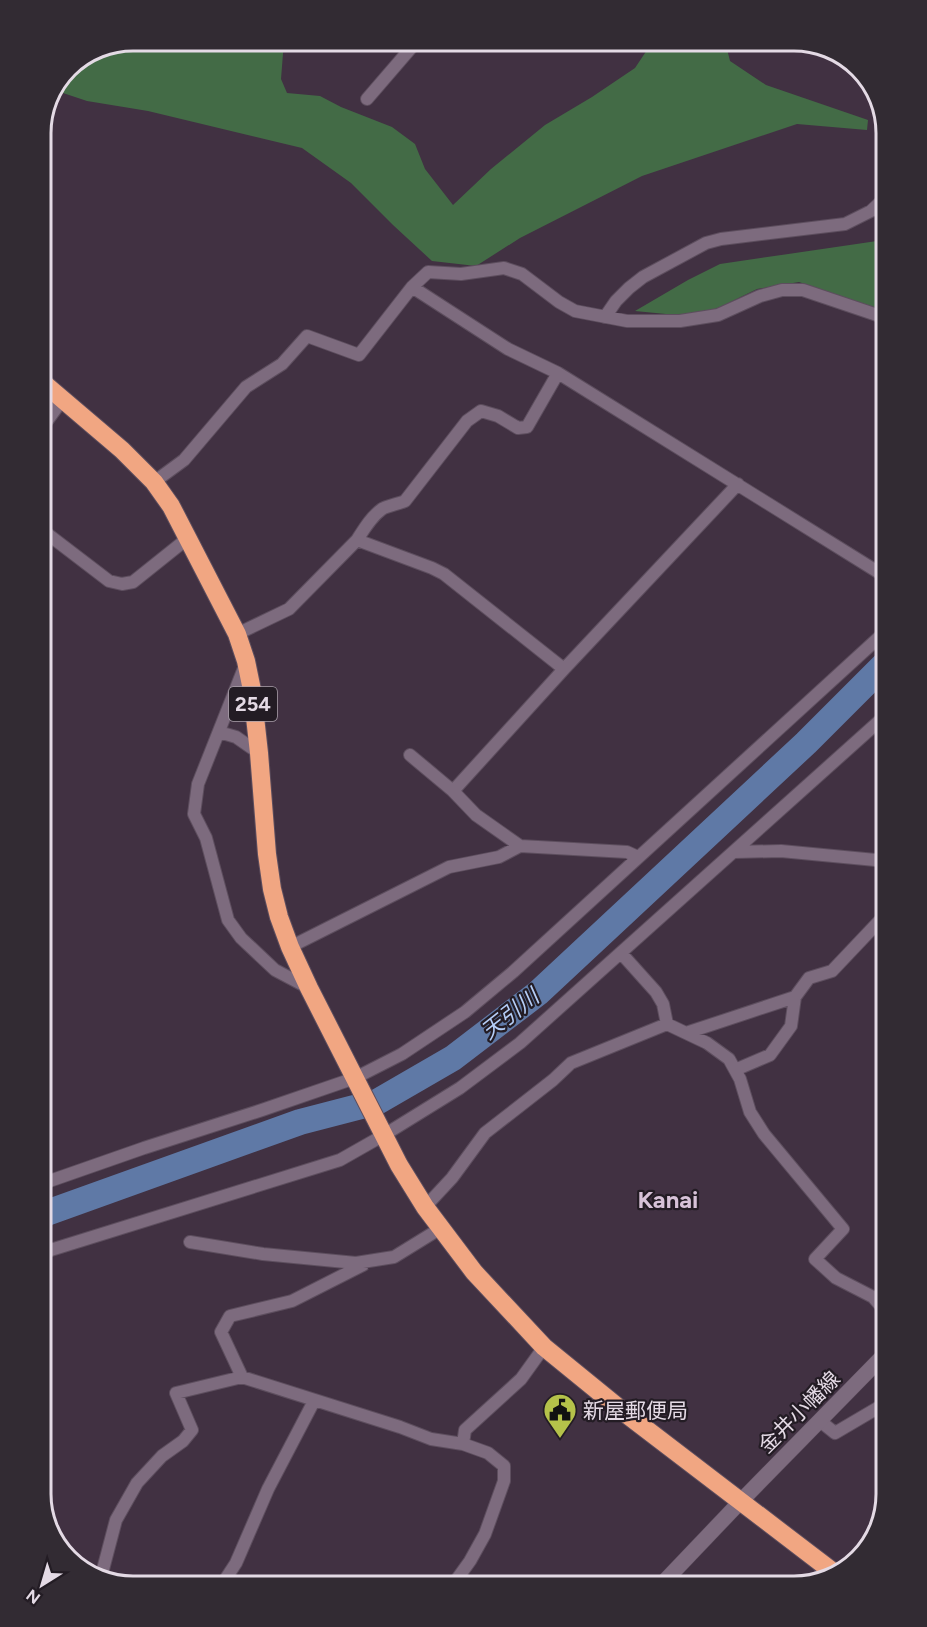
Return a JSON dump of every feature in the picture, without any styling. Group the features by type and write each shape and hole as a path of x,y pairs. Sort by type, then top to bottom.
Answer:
{"highway":[{"name":"254","path":"51,389 122,450 154,482 171,506 237,634 252,690 267,854 279,917 290,948 309,988 399,1165 425,1207 474,1272 544,1347 625,1413 829,1568"}],"main road":[{"name":"金井小幡線","path":"670,1576 876,1363"}],"street":[{"path":"367,99 408,51"},
{"path":"605,317 616,301 643,277 706,243 721,239 845,224 871,212 876,207"},
{"path":"154,482 183,460 246,387 282,364 307,336 359,355 412,287 428,272 461,274 504,268 522,274 575,311 627,321 680,321 718,315 760,296 782,290 803,290 876,315"},
{"path":"412,287 508,349 558,373 876,571"},
{"path":"237,634 289,609 357,540 371,520 384,508 405,501 467,421 481,411 498,416 518,428 526,427 558,373"},
{"path":"51,415 63,399"},
{"path":"453,791 738,484"},
{"path":"51,537 109,581 122,584 133,582 188,538"},
{"path":"357,540 444,574 564,669"},
{"path":"51,1177 356,1080 402,1054 465,1011 513,972 876,640"},
{"path":"246,661 198,784 195,814 206,838 228,920 241,938 275,970 309,988"},
{"path":"51,1250 340,1160 382,1131 460,1088 520,1043 876,724"},
{"path":"219,732 236,737 259,753"},
{"path":"410,755 453,791 476,814 520,846"},
{"path":"290,948 449,867 499,857 520,846 627,852 638,857"},
{"path":"734,852 781,851 876,860"},
{"path":"735,1070 770,1055 791,1026 795,997 809,978 832,971 876,925"},
{"path":"621,953 656,992 663,1004 667,1024"},
{"path":"686,1033 795,997"},
{"path":"425,1207 452,1178 485,1133 553,1080 571,1063 667,1024 707,1043 729,1059 740,1079 750,1112 764,1134 843,1229 815,1259 836,1278 876,1300"},
{"path":"190,1242 263,1254 356,1263 394,1257 441,1228"},
{"path":"242,1377 221,1332 230,1316 292,1300 371,1260"},
{"path":"463,1444 465,1430 520,1379 544,1347"},
{"path":"103,1570 116,1520 137,1483 162,1456 183,1441 192,1430 176,1393 242,1377 431,1439 463,1444 488,1453 504,1466 504,1481 485,1534 459,1576"},
{"path":"228,1576 236,1563 268,1489 314,1401"},
{"path":"820,1421 835,1433 876,1409"}],"green space":[{"path":"134,51 283,51 281,79 287,93 320,96 392,127 415,144 425,169 453,205 491,169 545,125 635,68 646,51 728,51 730,61 766,85 868,120 867,130 797,124 642,176 520,238 476,266 432,261 351,183 302,148 148,111 87,101 62,93 79,71 107,55"},
{"path":"876,241 876,309 799,282 757,289 714,310 676,315 635,311 720,264"}],"waterway":[{"name":"天引川","path":"51,1211 300,1122 377,1102 453,1058 538,993 806,743 876,673"}],"place":[{"name":"新屋郵便局","path":"560,1439"}],"district":[{"name":"Kanai","path":"668,1199"}]}
